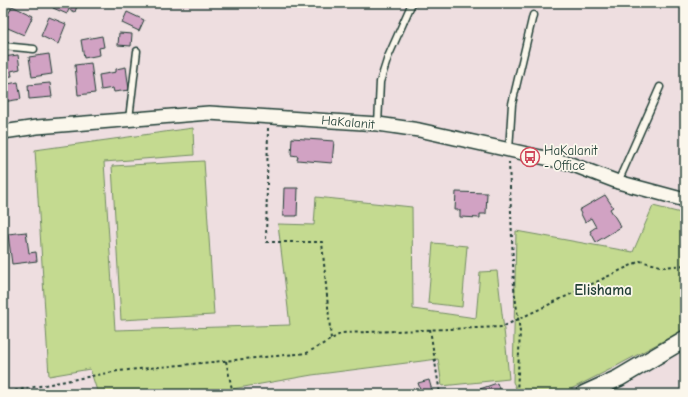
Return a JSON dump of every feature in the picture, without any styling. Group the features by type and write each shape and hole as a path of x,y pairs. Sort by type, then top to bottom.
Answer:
{"street":[{"name":"HaKalanit","path":"3,132 37,127 209,113 378,124 419,130 568,163 618,182 685,200"},
{"path":"584,394 620,378 685,339"}],"lane":[{"path":"378,124 380,82 388,56 412,3"},
{"path":"509,150 512,104 533,15"},
{"path":"3,46 34,49"},
{"path":"129,119 137,52"},
{"path":"618,182 660,87"}],"path":[{"path":"268,117 266,242 322,242 331,339"},
{"path":"509,150 514,288 520,332 518,394"},
{"path":"3,393 118,371 307,353 342,332 502,327 640,261 664,268 685,265"},
{"path":"430,329 440,394"},
{"path":"226,361 233,394"}],"green space":[{"path":"193,128 194,155 104,162 115,330 290,325 278,224 314,225 316,197 412,207 413,309 476,318 480,272 497,271 509,379 442,386 438,359 312,375 204,394 98,394 90,369 49,376 35,150"},
{"path":"204,161 214,315 121,320 112,166"},
{"path":"653,206 685,214 685,329 561,394 519,394 513,382 516,231 633,252"},
{"path":"433,243 467,246 462,307 428,303"}],"building":[{"path":"55,3 78,3 75,12 69,9 67,14 53,8"},
{"path":"12,6 33,16 24,35 3,26"},
{"path":"127,12 144,20 139,31 122,23"},
{"path":"49,17 66,24 58,44 41,36"},
{"path":"119,33 132,34 131,46 118,45"},
{"path":"102,36 104,47 99,48 100,55 84,58 81,40"},
{"path":"49,54 52,74 32,77 29,57"},
{"path":"18,55 20,69 11,71 12,76 3,77 3,57"},
{"path":"91,63 95,93 78,95 75,65"},
{"path":"126,67 129,90 114,92 113,88 101,90 99,75 116,72 116,69"},
{"path":"18,82 21,99 3,102 3,85"},
{"path":"50,83 52,97 29,99 28,85"},
{"path":"292,138 334,141 332,163 297,160 298,156 291,155"},
{"path":"284,188 298,188 297,216 283,216"},
{"path":"456,192 487,193 486,214 480,214 480,218 460,217 460,210 455,210"},
{"path":"605,195 613,207 610,209 621,227 596,242 590,231 596,227 591,218 585,222 579,210"},
{"path":"26,232 29,253 36,252 37,261 12,264 8,234"},
{"path":"429,380 433,394 422,394 418,383"},
{"path":"497,383 501,394 482,394 480,389"}],"place":[{"name":"HaKalanit - Office","path":"530,157"}],"district":[{"name":"Elishama","path":"603,290"}]}
